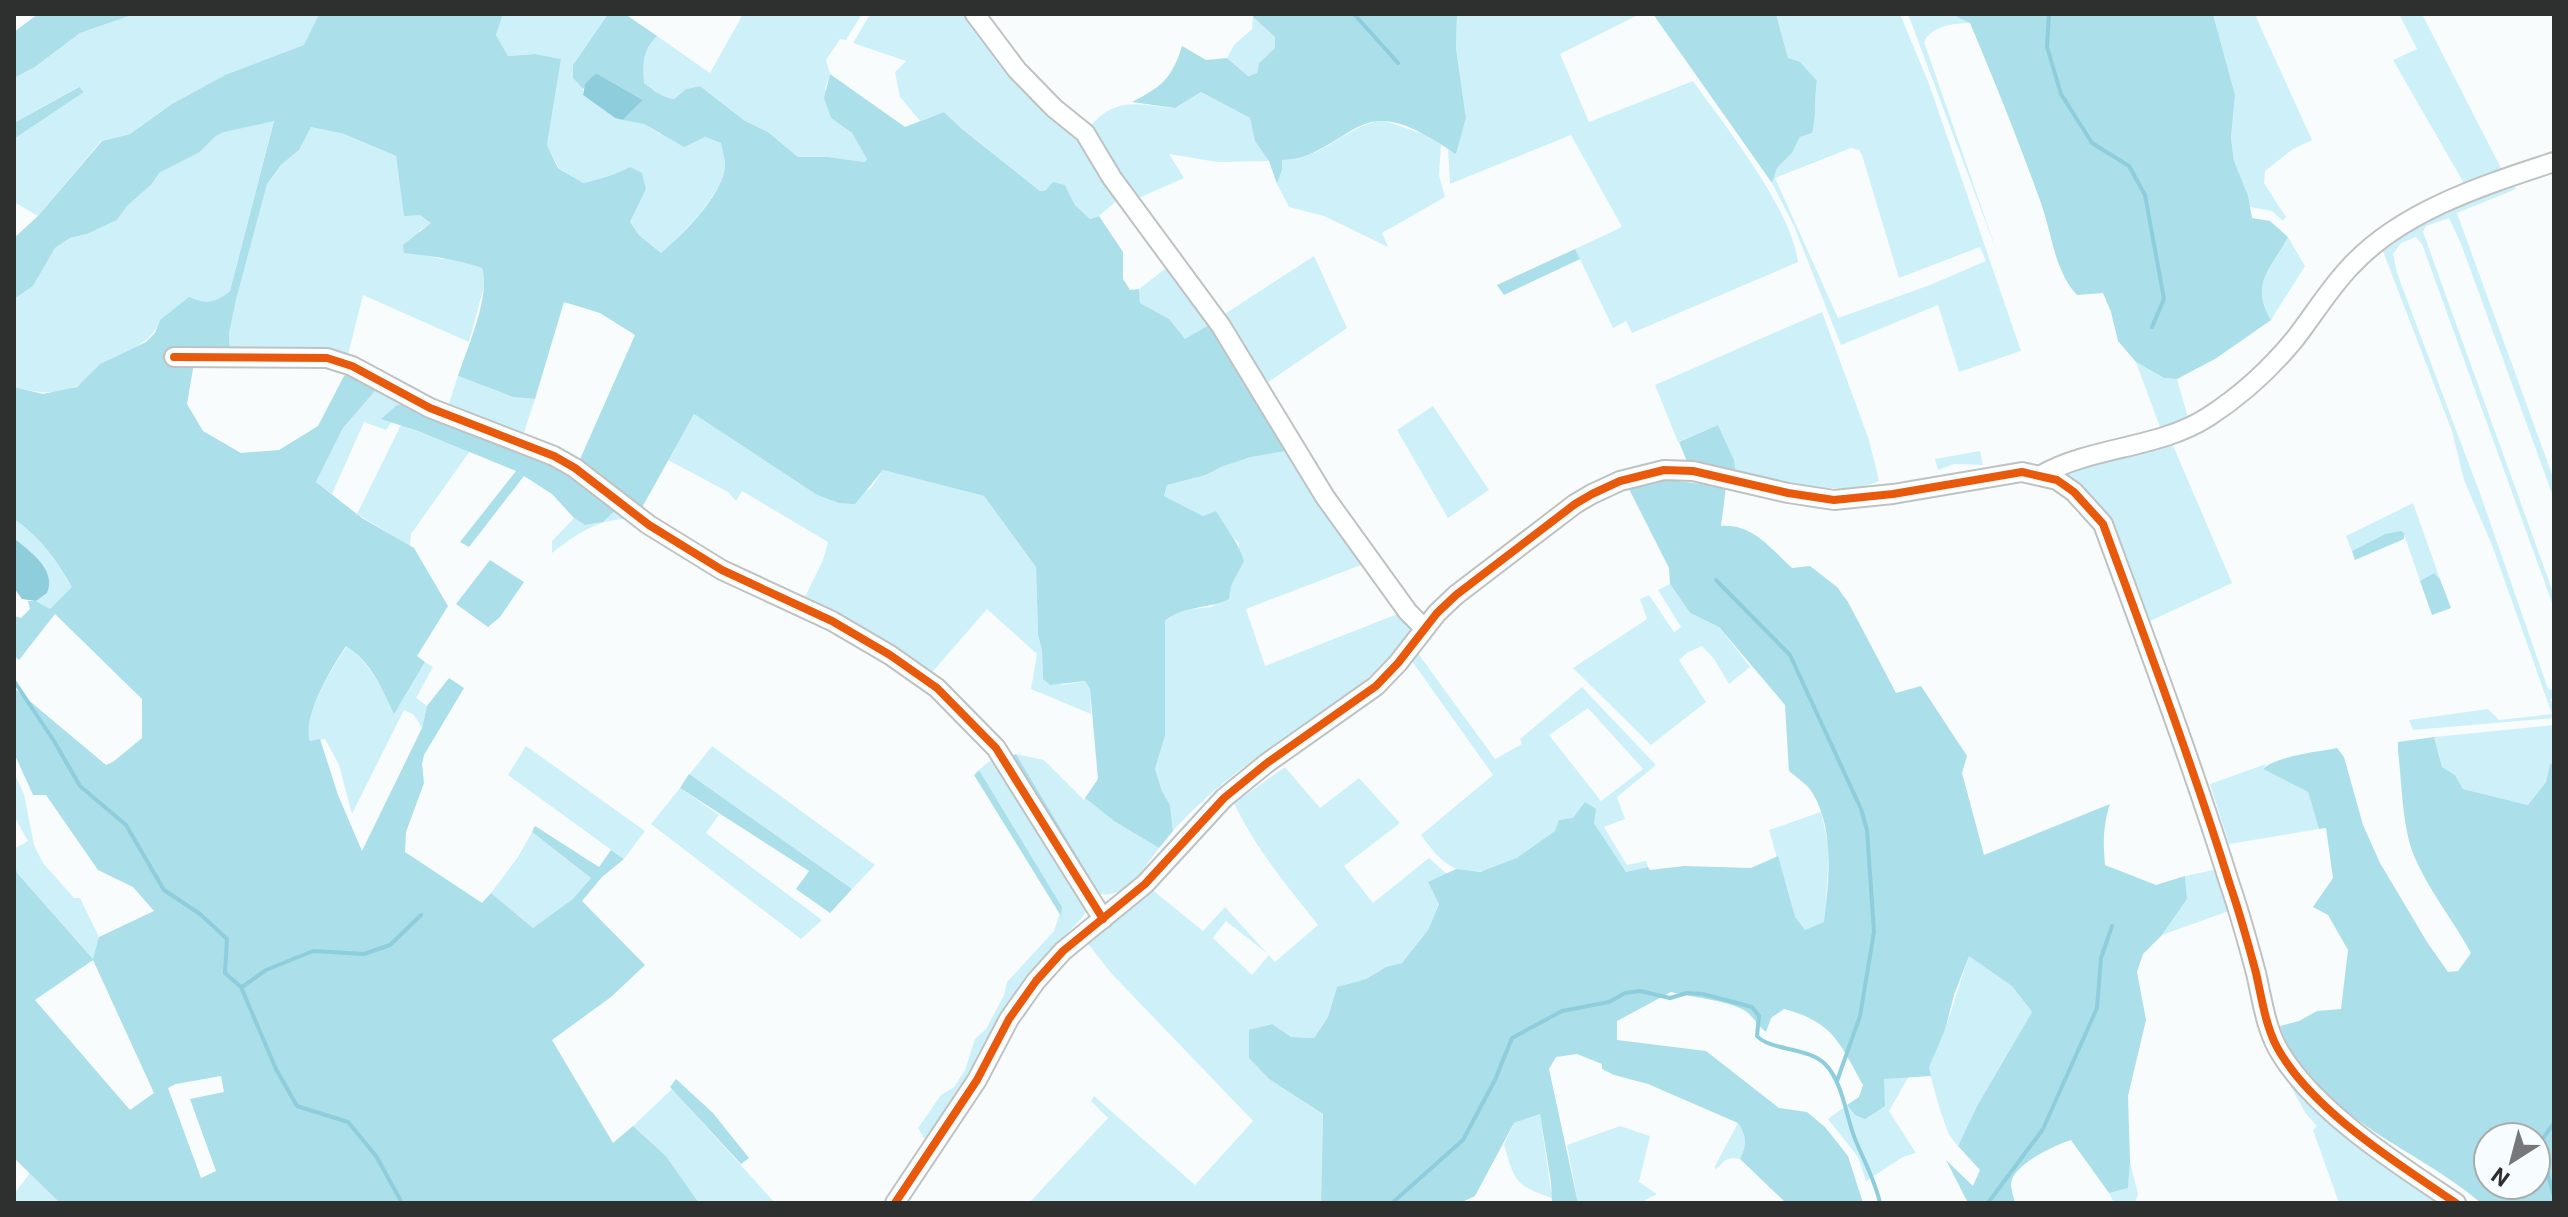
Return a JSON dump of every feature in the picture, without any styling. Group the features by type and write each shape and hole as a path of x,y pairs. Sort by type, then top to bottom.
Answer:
{"street":[{"path":"975,14 1017,70 1054,108 1085,133 1112,178 1221,326 1325,497 1408,612 1424,628"},
{"path":"2041,475 2086,455 2166,435 2209,416 2258,377 2293,341 2349,267 2378,240 2443,204 2554,162"},
{"path":"174,357 327,358 352,366 430,408 554,456 575,468 649,525 722,570 811,610 890,655 937,688 996,748 1103,919"},
{"path":"895,1203 977,1080 1009,1019 1036,981 1063,951 1145,884 1224,798 1267,763 1376,686 1456,595 1575,504 1625,479 1664,470 1693,471 1788,493 1834,500 1893,494 2022,472 2057,480 2074,492 2103,524 2199,786 2278,1050 2309,1089 2341,1119 2396,1163 2456,1203"}],"shaded area":[{"path":"38,14 135,14 80,33 35,67 14,78 14,32"},
{"path":"135,14 319,14 305,45 225,75 172,104 130,134 101,141 38,216 14,202 14,139 84,92 78,87 14,123 14,78 35,67 80,33"},
{"path":"319,14 503,14 496,35 508,56 535,54 561,59 547,145 558,168 583,183 630,167 642,173 646,189 630,222 639,235 661,253 690,226 716,191 725,168 721,143 705,137 684,147 644,124 623,120 643,100 596,73 583,89 573,78 573,65 608,14 625,14 657,36 644,58 644,83 674,99 686,89 700,86 745,121 768,132 798,157 865,162 867,159 852,133 831,118 824,98 830,74 905,127 944,112 1040,191 1046,190 1053,182 1065,185 1075,205 1090,219 1099,216 1123,252 1123,279 1130,290 1139,289 1140,303 1169,319 1185,339 1214,322 1292,450 1251,457 1206,475 1167,485 1164,496 1203,516 1216,511 1244,561 1231,586 1229,599 1179,612 1165,621 1165,736 1155,769 1170,805 1173,831 1159,848 1114,821 1085,798 1098,779 1090,689 1085,681 1050,685 1043,679 1036,567 984,496 883,470 855,504 839,503 817,495 694,414 639,513 577,466 635,335 600,313 564,302 535,399 513,397 458,376 481,307 482,268 404,253 403,245 431,223 420,215 404,216 396,156 344,134 311,127 299,150 281,165 267,184 236,300 229,334 230,353 195,357 187,404 203,431 241,453 279,450 318,426 344,376 349,374 381,384 343,428 316,482 362,518 414,548 448,606 417,656 425,662 394,714 369,668 346,646 314,705 310,719 310,741 320,739 338,795 362,851 422,728 427,706 449,678 464,688 424,755 424,783 406,832 405,852 482,903 491,893 533,928 573,899 591,878 532,832 535,826 599,867 611,850 624,859 602,877 582,901 645,965 611,997 552,1040 613,1143 633,1126 666,1156 699,1203 60,1203 14,1158 14,866 93,959 99,937 154,911 133,887 98,870 46,795 33,795 14,753 14,688 106,765 142,738 142,699 55,614 19,660 14,656 14,616 21,618 30,609 28,601 36,601 50,609 72,587 47,550 14,519 14,387 43,394 77,387 100,364 146,342 155,333 160,320 189,297 211,302 230,291 274,121 224,132 200,152 159,173 117,220 70,238 55,248 33,286 14,299 14,238 38,216 102,141 130,134 172,104 225,75 304,45","holes":["93,960 154,1093 130,1110 35,1000","221,1076 224,1092 190,1099 216,1171 201,1178 168,1088"]},
{"path":"503,14 608,14 573,65 573,78 583,89 583,95 615,118 644,124 660,134 705,137 721,143 725,168 716,190 689,225 661,253 639,235 630,222 646,189 630,167 582,183 559,168 547,145 561,59 535,54 508,56 496,35"},
{"path":"743,14 862,14 846,40 840,39 826,60 830,74 825,88 831,118 852,133 867,158 865,162 798,157 768,132 745,121 700,86 686,89 674,99 665,98 644,83 644,58 657,36 710,73"},
{"path":"870,14 966,14 1084,138 1121,197 1099,216 1090,219 1075,205 1065,185 1040,191 944,112 920,121 900,97 895,72 906,61 853,43"},
{"path":"1254,14 1457,14 1456,48 1466,118 1456,154 1403,125 1380,121 1368,123 1309,155 1282,160 1277,184 1269,161 1255,141 1250,118 1201,92 1175,108 1132,102 1164,81 1174,67 1182,46 1206,60 1227,58 1248,76 1257,73 1259,63 1275,48 1275,37 1253,17"},
{"path":"1457,14 1640,14 1560,54 1589,122 1693,81 1770,193 1793,241 1798,262 1632,333 1626,321 1613,328 1575,249 1622,227 1571,135 1450,184 1448,149 1456,153 1466,118 1456,47"},
{"path":"1653,14 1776,14 1788,58 1800,62 1817,81 1812,133 1800,137 1792,153 1777,168 1772,183"},
{"path":"1776,14 1900,14 1929,84 2021,351 1959,372 1938,305 1841,345 1794,226 1772,183 1777,168 1792,153 1800,137 1812,133 1814,120 1817,81 1788,58","holes":["1851,148 1859,150 1899,278 1980,247 1986,261 1838,318 1775,178"]},
{"path":"1908,14 1951,14 1970,23 1937,29 1924,42 1998,255"},
{"path":"1951,14 2213,14 2235,95 2231,138 2234,161 2248,196 2252,218 2270,221 2288,237 2262,286 2262,296 2271,320 2215,359 2177,379 2164,378 2136,362 2118,341 2103,293 2077,295 2063,274 2033,180 1970,23"},
{"path":"2213,14 2260,14 2256,17 2312,140 2293,149 2265,171 2264,183 2286,217 2283,221 2272,211 2250,207 2234,161 2231,138 2235,95"},
{"path":"2399,14 2422,14 2503,172 2465,185 2393,60 2417,49"},
{"path":"1253,17 1275,37 1275,48 1259,63 1257,73 1248,76 1227,58 1234,45 1252,29"},
{"path":"596,73 643,100 623,120 615,118 583,95 585,84"},
{"path":"79,87 84,92 14,139 14,123"},
{"path":"1201,92 1250,118 1256,141 1269,161 1217,162 1169,154 1184,178 1132,201 1090,127 1099,117 1119,106 1140,104 1175,108"},
{"path":"274,120 230,291 207,304 160,320 144,342 103,363 75,387 37,392 14,387 14,299 33,286 55,248 70,238 117,220 159,173 200,152 216,136"},
{"path":"1382,120 1429,136 1441,145 1439,175 1445,197 1382,233 1388,247 1324,216 1289,207 1277,184 1282,160 1309,155 1369,123"},
{"path":"311,127 344,134 396,156 402,198 432,223 419,231 425,255 454,258 482,268 486,279 469,342 363,295 347,359 230,353 229,334 236,300 267,184 281,165 299,150"},
{"path":"2513,181 2516,189 2457,213 2554,480 2554,499 2449,218 2426,226 2423,232 2554,595 2554,608 2422,244 2416,237 2401,243 2393,254 2397,273 2482,499 2548,689 2554,690 2554,698 2550,699 2554,706 2554,718 2413,730 2409,720 2488,709 2499,720 2552,714 2492,545 2464,480 2452,431 2381,246 2399,232"},
{"path":"2288,237 2305,266 2271,320 2262,296 2262,286"},
{"path":"1575,249 1580,259 1504,295 1497,285"},
{"path":"1314,256 1347,328 1264,385 1220,317"},
{"path":"1170,265 1214,322 1185,340 1169,320 1140,303 1139,289"},
{"path":"1822,312 1869,440 1879,481 1864,486 1828,488 1736,472 1734,460 1718,425 1678,442 1655,385"},
{"path":"2136,362 2164,378 2177,379 2189,421 2161,430"},
{"path":"458,376 513,397 535,399 522,439 447,409"},
{"path":"381,384 412,405 382,419 392,422 386,430 364,422 332,494 316,482 343,428"},
{"path":"397,405 413,405 555,460 619,507 603,522 585,525 574,518 552,494 524,476 469,547 460,542 516,471 381,419"},
{"path":"1433,406 1489,490 1448,518 1397,430"},
{"path":"694,414 817,495 839,503 871,488 883,470 984,496 1036,567 1043,679 1063,685 1085,681 1090,689 1091,714 1031,689 1037,654 987,609 929,676 803,601 823,560 828,542 742,491 736,501 728,492 668,460"},
{"path":"401,425 470,451 411,534 410,546 357,514"},
{"path":"1718,425 1734,460 1736,472 1688,464 1679,442"},
{"path":"2171,441 2232,583 2148,622 2116,535 2103,509 2069,479 2067,473 2076,467"},
{"path":"1292,450 1369,562 1246,609 1265,666 1400,613 1411,631 1359,686 1234,774 1173,831 1170,805 1155,769 1165,736 1165,621 1181,610 1212,607 1234,578 1239,543 1230,535 1216,511 1203,516 1164,496 1167,485 1206,475 1251,457"},
{"path":"1980,451 1983,465 1954,464 1938,470 1935,459"},
{"path":"1669,480 1726,487 1721,526 1732,526 1752,533 1792,568 1810,566 1837,587 1896,693 1921,686 1967,756 1962,773 1984,855 2110,804 2104,834 2105,865 2156,885 2185,876 2187,899 2162,935 2143,954 2137,972 2146,1020 2128,1096 2128,1188 2109,1193 2071,1140 2045,1151 2019,1170 2011,1184 2015,1203 1968,1203 1946,1160 1973,1186 1980,1170 1958,1146 1977,1106 2032,1012 2012,986 1969,956 1945,1030 1929,1067 1931,1076 1884,1079 1885,1106 1865,1119 1855,1115 1847,1105 1859,1097 1863,1085 1841,1046 1825,1028 1801,1014 1784,1009 1771,1018 1766,1032 1741,1009 1671,992 1617,1021 1617,1040 1706,1051 1779,1108 1807,1112 1825,1127 1848,1156 1863,1203 1786,1203 1740,1159 1745,1141 1738,1123 1648,1084 1614,1075 1602,1069 1602,1064 1577,1054 1556,1057 1549,1069 1578,1203 1552,1203 1540,1114 1514,1123 1475,1196 1460,1203 1321,1203 1323,1114 1269,1079 1249,1058 1249,1030 1272,1024 1291,1037 1314,1038 1328,1017 1337,987 1366,979 1386,967 1402,963 1428,930 1439,904 1428,882 1456,869 1480,872 1517,858 1555,831 1559,820 1573,818 1585,802 1596,809 1594,823 1626,872 1648,867 1650,870 1684,866 1751,868 1778,856 1795,917 1805,930 1824,922 1828,856 1824,822 1812,792 1789,771 1785,705 1719,627 1690,613 1670,584 1669,568 1628,487"},
{"path":"2413,503 2440,579 2434,573 2420,581 2405,537 2385,534 2352,551 2346,536"},
{"path":"619,507 629,519 598,525 552,553 552,541 574,518 585,525 603,522"},
{"path":"14,519 47,550 73,587 50,609 36,601 47,593 47,575 40,561 14,538"},
{"path":"2401,531 2404,539 2355,560 2352,551 2385,534"},
{"path":"14,538 34,555 48,576 47,593 36,601 22,599 14,588"},
{"path":"490,560 524,582 500,617 488,627 456,604"},
{"path":"2434,573 2440,579 2451,608 2432,615 2420,581"},
{"path":"1670,584 1690,613 1719,627 1750,667 1729,684 1702,646 1687,653 1679,660 1706,702 1651,745 1573,668 1647,619 1640,599 1649,595 1674,632 1681,627 1658,590"},
{"path":"347,646 369,668 394,713 425,662 433,667 416,698 427,706 422,728 414,715 404,710 352,814 339,765 325,739 310,741 309,731 320,692"},
{"path":"1417,652 1495,759 1522,744 1520,739 1582,687 1656,765 1617,797 1625,819 1604,827 1627,865 1646,861 1648,867 1626,872 1594,823 1573,818 1519,857 1488,870 1472,872 1457,869 1441,859 1421,835 1493,775 1409,657","holes":["1588,708 1643,769 1601,801 1549,735"]},
{"path":"2554,725 2554,763 2550,764 2546,782 2528,805 2463,789 2455,775 2442,767 2434,737"},
{"path":"2434,737 2442,767 2455,775 2463,789 2528,805 2546,782 2550,764 2554,763 2554,1203 2478,1201 2552,1201 2552,1121 2472,1121 2472,1196 2339,1106 2314,1083 2294,1057 2280,1026 2299,1021 2317,1011 2341,1009 2348,950 2328,915 2313,907 2333,878 2326,828 2319,829 2308,792 2263,769 2277,761 2337,748 2344,757 2363,825 2380,863 2427,942 2448,972 2458,971 2471,953 2414,856 2405,818 2398,742"},
{"path":"526,746 645,831 624,859 508,775"},
{"path":"712,746 875,865 852,889 689,775"},
{"path":"1016,754 1044,760 1084,800 1159,848 1127,886 1109,894 1100,894"},
{"path":"1016,754 1100,894 1091,889 1008,758"},
{"path":"996,760 1088,908 1036,965 927,1143 918,1128 941,1095 954,1087 965,1070 975,1039 986,1029 1004,995 1007,982 1054,931 1062,907 979,770"},
{"path":"2266,764 2263,769 2308,792 2319,829 2229,844 2210,784"},
{"path":"1285,767 1320,808 1359,778 1400,823 1344,866 1373,903 1429,858 1447,874 1428,882 1439,903 1428,930 1402,963 1386,967 1366,979 1337,987 1328,1017 1314,1038 1291,1037 1271,1024 1249,1031 1249,1058 1269,1079 1323,1114 1321,1203 1029,1203 1108,1118 1091,1101 1094,1096 1195,1185 1253,1121 1111,973 1085,940 1150,888 1203,931 1225,907 1268,954 1226,921 1213,938 1252,975 1269,955 1275,962 1318,925 1262,851 1234,803"},
{"path":"979,770 1062,907 1061,916 974,775"},
{"path":"14,773 24,794 34,845 43,863 74,898 80,898 99,937 94,960 14,866 14,849 28,841 14,816"},
{"path":"689,774 852,889 830,913 796,889 809,871 680,788"},
{"path":"680,788 719,815 706,833 822,920 801,939 651,824"},
{"path":"1821,812 1829,848 1825,922 1805,930 1794,917 1769,830"},
{"path":"532,832 591,878 574,899 533,928 491,893"},
{"path":"2218,869 2229,911 2162,935 2187,899 2185,876"},
{"path":"1969,955 2012,986 2032,1012 1977,1106 1958,1146 1949,1135 1928,1067 1945,1030"},
{"path":"1909,1076 1889,1111 1916,1153 1903,1157 1866,1181 1858,1157 1828,1119 1847,1105 1855,1115 1885,1106 1883,1079"},
{"path":"2286,1078 2349,1139 2443,1203 2339,1203 2313,1130 2317,1126 2306,1114"},
{"path":"676,1079 713,1113 749,1158 741,1164 670,1087"},
{"path":"672,1089 775,1203 699,1203 666,1156 633,1126"},
{"path":"1540,1114 1552,1198 1518,1180 1504,1145 1514,1123"},
{"path":"1738,1123 1745,1141 1740,1159 1726,1160 1716,1170 1715,1166"},
{"path":"1620,1126 1650,1136 1639,1182 1657,1194 1640,1203 1578,1203 1567,1145"},
{"path":"2130,1162 2138,1194 2135,1203 2114,1203 2109,1193 2128,1188"},
{"path":"30,1173 60,1203 14,1203 14,1194"}],"waterway":[{"path":"1354,14 1398,63"},
{"path":"2049,14 2047,47 2061,94 2092,143 2129,166 2145,195 2164,299 2152,327"},
{"path":"1716,580 1790,655 1861,809 1867,830 1874,932 1860,1016 1837,1081"},
{"path":"14,681 80,786 126,825 164,890 200,914 227,939 225,973 241,987 276,1069 297,1106 348,1122 376,1156 402,1203"},
{"path":"242,987 266,970 313,951 364,954 390,945 421,915"},
{"path":"1988,1203 2043,1129 2097,1008 2101,958 2112,926"},
{"path":"1392,1203 1463,1140 1495,1080 1512,1038 1562,1011 1609,1002 1625,993 1640,991 1670,998 1687,993 1703,994 1752,1007 1759,1016 1757,1036 1763,1041 1809,1055 1825,1064 1840,1090 1880,1203"},
{"path":"2554,1123 2539,1144 2554,1196"}],"cycle path":[{"path":"174,357 327,358 352,366 430,408 554,456 575,468 649,525 722,570 832,621 890,655 937,688 996,748 1103,919"},
{"path":"895,1203 977,1080 1009,1019 1036,981 1063,951 1145,884 1224,798 1267,763 1376,686 1456,595 1575,504 1620,481 1664,470 1693,471 1788,493 1834,500 1893,494 2022,472 2057,480 2074,492 2103,524 2200,794 2237,907 2265,1015 2276,1045 2297,1076 2337,1117 2385,1155 2456,1203"}]}
